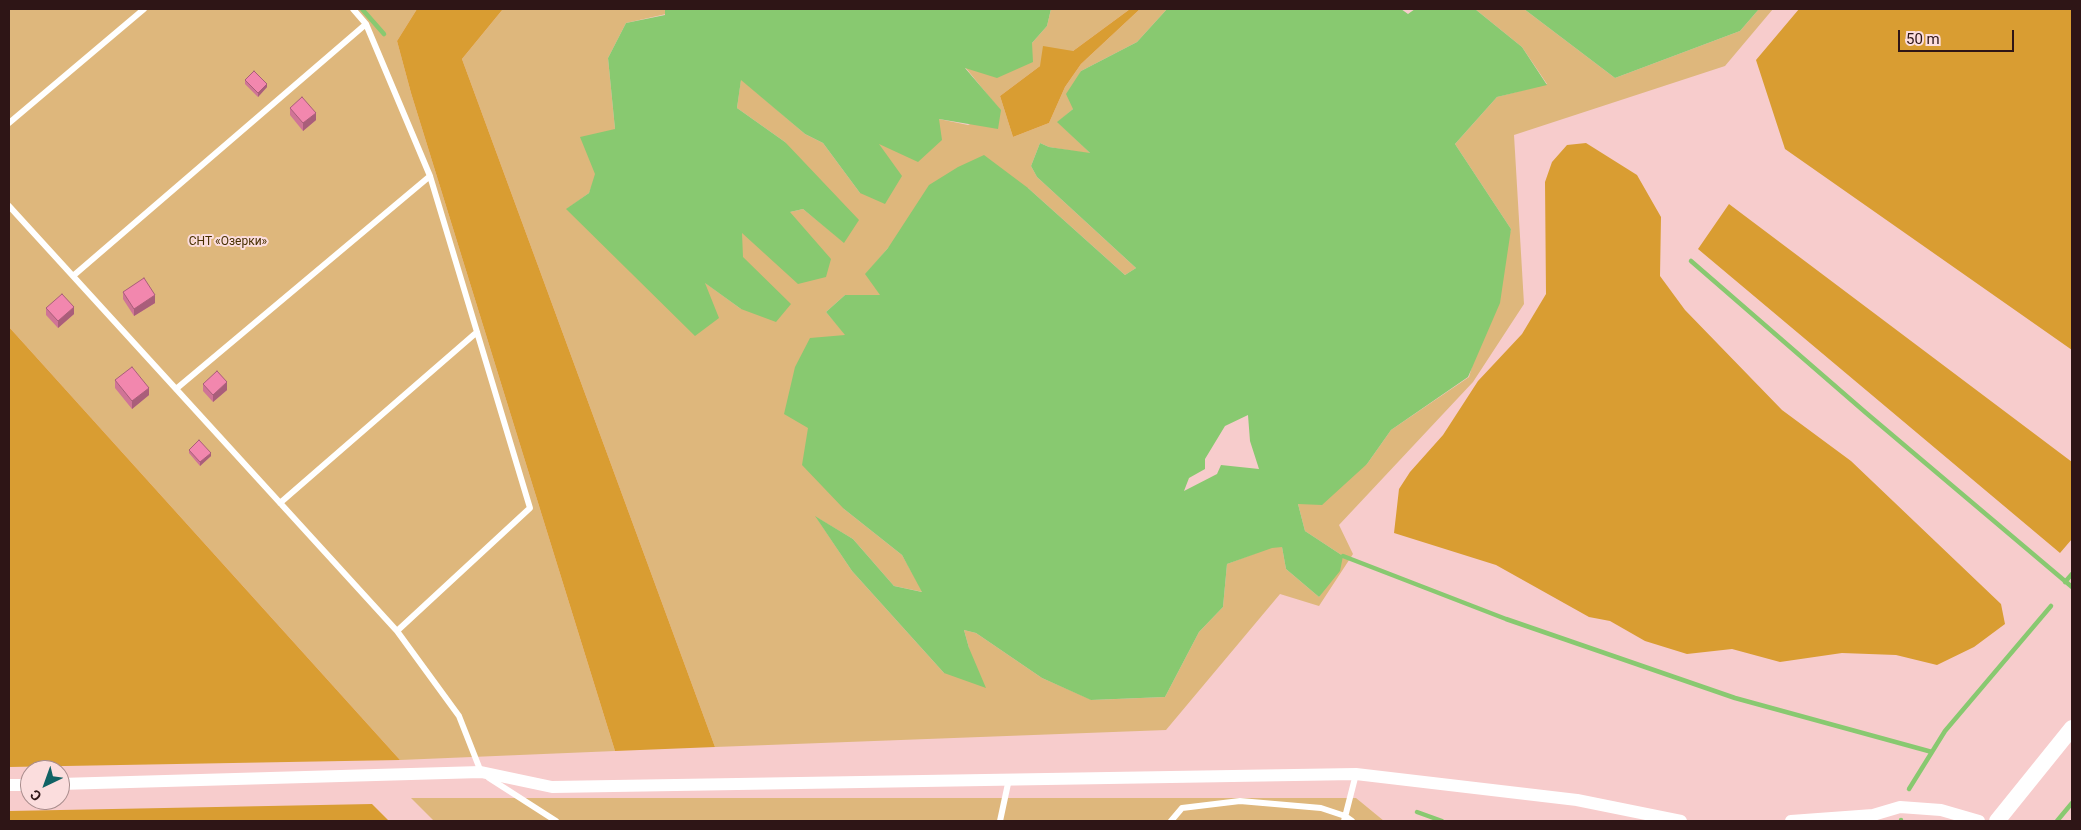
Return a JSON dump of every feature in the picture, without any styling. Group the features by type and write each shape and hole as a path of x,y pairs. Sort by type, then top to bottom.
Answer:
{"street":[{"path":"1997,821 2072,728"},
{"path":"70,784 481,772 552,787 1356,774 1577,800 1681,821"},
{"path":"1791,821 1873,815 1900,807 1941,810 1979,821"}],"lane":[{"path":"9,123 144,9"},
{"path":"353,9 366,24 430,176 530,508 397,631"},
{"path":"73,276 366,24"},
{"path":"176,388 430,176"},
{"path":"9,206 397,631 459,716 481,772 556,821"},
{"path":"280,503 477,332"},
{"path":"1345,819 1356,774"},
{"path":"1000,821 1009,780"},
{"path":"1170,821 1182,808 1240,801 1321,808 1352,821"}],"green space":[{"name":"СНТ «Озерки»","path":"9,9 417,9 397,41 411,93 615,751 400,760 9,327"},
{"path":"503,9 665,9 666,14 626,23 608,58 615,129 589,193 567,209 597,238 704,282 741,309 742,233 790,212 803,209 844,242 785,142 737,108 741,79 805,134 823,143 860,193 879,144 939,119 968,125 1000,110 965,67 1032,43 1047,26 1051,9 1130,9 1073,51 1040,66 1000,96 1013,137 1049,123 1065,87 1081,64 1140,9 1167,9 1137,42 1081,71 1073,109 1058,122 1091,154 1049,147 1040,143 1031,166 1037,177 1136,268 1125,275 1028,188 888,248 866,274 881,295 845,295 826,312 846,335 808,428 844,509 902,555 923,592 894,586 853,539 816,517 852,571 944,673 969,648 964,630 976,633 1042,678 1092,700 1165,697 1199,632 1223,607 1227,564 1272,547 1282,547 1286,569 1319,597 1343,556 1305,531 1298,504 1367,464 1391,430 1469,377 1511,229 1455,144 1497,97 1547,84 1522,47 1475,9 1524,9 1615,78 1740,31 1759,9 1773,9 1725,66 1514,135 1524,304 1473,382 1339,525 1353,554 1319,606 1280,594 1166,730 715,747 462,59"},
{"path":"411,798 1356,798 1384,821 434,821"}],"shaded area":[{"path":"417,9 503,9 462,59 715,747 615,751 411,93 397,41"},
{"path":"665,9 1051,9 1047,26 1032,43 1033,62 997,78 965,68 1001,110 998,129 939,119 942,140 918,162 879,144 902,176 885,204 860,193 823,143 805,134 741,80 737,108 785,142 859,220 844,243 803,209 790,212 831,259 826,277 798,284 742,233 743,257 791,304 776,322 741,309 705,283 719,318 695,336 566,209 589,193 595,174 580,137 615,129 608,58 626,23 665,15"},
{"path":"1130,9 1140,9 1081,64 1065,87 1049,123 1013,137 1000,96 1040,66 1043,46 1073,51"},
{"path":"1167,9 1401,9 1408,14 1415,9 1475,9 1522,47 1547,85 1497,97 1455,144 1511,229 1500,303 1468,377 1391,430 1367,464 1322,505 1298,504 1305,531 1343,556 1340,571 1319,597 1286,569 1282,547 1272,548 1227,564 1223,607 1199,632 1165,697 1091,700 1042,678 976,633 964,630 969,648 986,688 944,673 852,571 815,516 853,539 894,586 922,592 902,555 844,509 802,465 808,428 784,414 795,367 810,338 845,335 826,312 845,295 880,295 865,274 888,248 929,185 958,167 984,155 1028,188 1125,275 1136,268 1037,177 1031,166 1040,143 1049,147 1090,153 1057,122 1073,109 1066,94 1081,71 1137,42","holes":["1248,415 1250,441 1259,469 1221,465 1217,474 1184,491 1189,478 1205,469 1205,459 1225,426"]},
{"path":"1524,9 1759,9 1740,31 1615,78"},
{"path":"1799,9 2072,9 2072,350 1785,149 1756,60"},
{"path":"1586,143 1637,175 1661,217 1660,276 1685,310 1782,410 1851,461 2001,604 2005,624 1974,647 1937,665 1896,655 1842,653 1780,662 1732,649 1687,654 1645,641 1610,621 1589,617 1496,565 1394,533 1399,489 1410,472 1443,435 1478,381 1522,334 1546,294 1545,182 1552,162 1567,145"},
{"path":"1729,204 2072,462 2072,539 2060,553 1698,249"},
{"path":"9,327 400,760 70,766 70,760 20,760 20,767 9,767"},
{"path":"372,804 389,821 9,821 9,811"}],"building":[{"path":"254,71 267,84 258,93 245,80"},
{"path":"302,97 316,113 303,123 290,108"},
{"path":"144,278 155,295 134,309 123,292"},
{"path":"62,294 74,307 58,321 46,308"},
{"path":"132,367 149,388 132,401 115,380"},
{"path":"217,371 227,382 213,395 203,384"},
{"path":"199,440 211,453 200,462 189,450"}],"waterway":[{"path":"362,9 384,34"},
{"path":"1691,261 1865,412 2072,587"},
{"path":"1343,556 1506,619 1735,698 1932,752"},
{"path":"2065,582 2072,574"},
{"path":"1909,789 1945,731 2051,606"},
{"path":"2057,821 2072,803"},
{"path":"1417,812 1442,821"}]}
